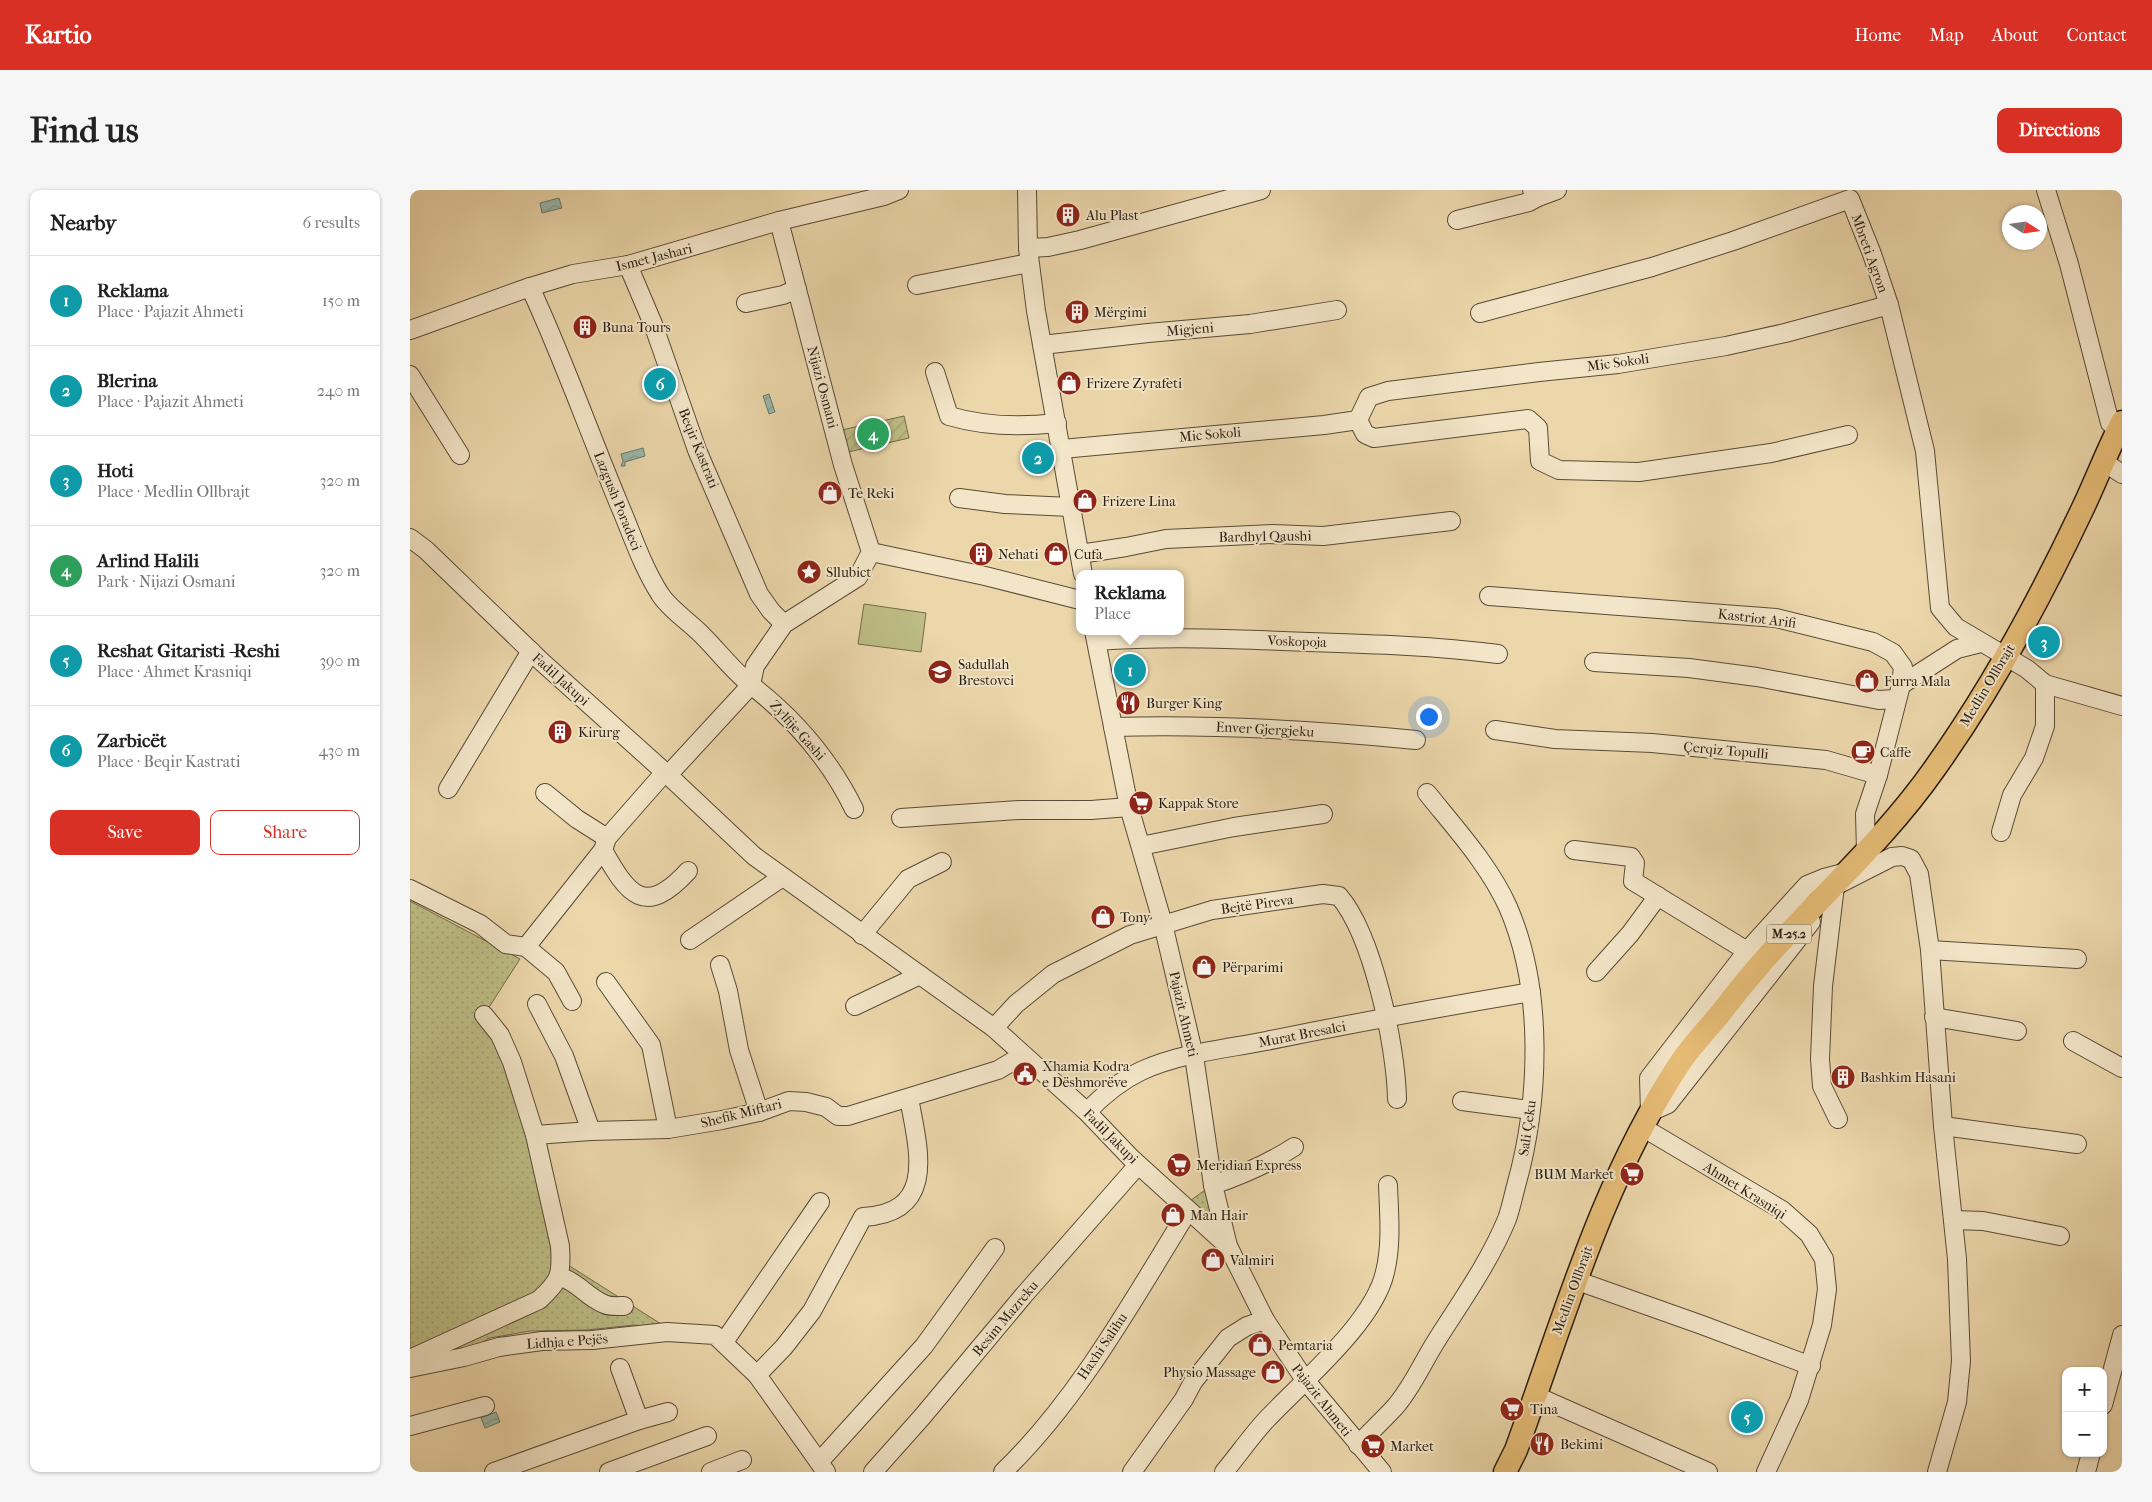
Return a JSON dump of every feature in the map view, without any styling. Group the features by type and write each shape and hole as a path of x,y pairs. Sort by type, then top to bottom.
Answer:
{"main road":[{"name":"Medlin Ollbrajt","path":"1505,1472 1516,1450 1575,1280 1604,1206 1646,1120 1679,1064 1752,974 1837,884 1900,813 1935,768 2005,656 2054,567 2113,468 2121,425"}],"street":[{"name":"Ismet Jashari","path":"410,330 530,287 573,274 628,265 779,221 884,196 899,190"},
{"path":"1027,190 1028,255 1042,345 1082,570"},
{"path":"917,285 1028,255 1048,247 1080,240 1261,190"},
{"path":"1457,220 1529,202 1535,193 1557,190"},
{"path":"2046,190 2069,264 2110,423 2121,425"},
{"name":"Mbreti Agron","path":"1480,313 1661,264 1733,241 1849,194 1889,305 1925,451 1940,608 1956,627 2027,669 2046,684"},
{"name":"Nijazi Osmani","path":"779,221 843,465 871,552"},
{"name":"Beqir Kastrati","path":"628,265 652,324 697,450 759,594 771,611 784,624"},
{"name":"Lazgush Poradeci","path":"530,287 554,338 645,567 661,596 751,685"},
{"path":"746,303 783,295 798,288"},
{"name":"Mic Sokoli","path":"1062,449 1358,420 1369,397 1388,391 1618,364 1726,346 1786,333 1889,305"},
{"name":"Migjeni","path":"1042,345 1250,324 1337,310"},
{"path":"935,372 949,416 982,422 1041,425 1057,423"},
{"path":"410,375 460,455"},
{"path":"1358,420 1365,434 1374,438 1528,418 1538,428 1540,461 1559,470 1639,472 1771,453 1848,435"},
{"path":"959,498 1005,504 1071,507"},
{"name":"Bardhyl Qaushi","path":"1080,554 1126,548 1166,539 1274,534 1323,536 1451,521"},
{"name":"Fadil Jakupi","path":"410,538 426,550 531,651 754,856 781,878 994,1028 1087,1112 1138,1164 1228,1246"},
{"path":"526,947 605,844 666,774 751,685 755,666 784,624 858,577 871,552 984,576 1076,599"},
{"name":"Kastriot Arifi","path":"1489,596 1776,618 1874,642 1892,654 1903,667 1878,775"},
{"name":"Voskopoja","path":"1095,636 1243,639 1440,647 1498,654"},
{"name":"Pajazit Ahmeti","path":"1095,636 1112,727 1130,807 1163,924 1194,1056 1213,1185 1228,1246 1265,1320 1305,1380 1358,1445 1372,1468"},
{"path":"1594,662 1689,668 1757,677 1879,700 1898,692 1957,649 1981,643"},
{"path":"448,788 531,651"},
{"path":"2001,832 2012,795 2034,758 2045,726 2046,684 2122,706"},
{"name":"Zylfije Gashi","path":"751,685 778,706 813,744 840,780 854,809"},
{"name":"Enver Gjergjeku","path":"1112,727 1172,725 1247,728 1339,733 1416,740"},
{"name":"Çerqiz Topulli","path":"1495,730 1555,739 1652,743 1816,759 1878,775"},
{"path":"1866,851 1865,814 1878,775"},
{"path":"545,793 605,844 619,879 631,891 643,897 656,896 674,886 688,871"},
{"name":"Sali Çeku","path":"1358,1445 1396,1406 1466,1296 1507,1219 1524,1156 1530,1110 1533,1075 1531,992 1523,949 1507,906 1476,853 1427,794"},
{"path":"901,818 1019,810 1091,810 1130,807"},
{"path":"1141,846 1234,826 1323,814"},
{"path":"1574,850 1631,857 1635,863 1633,881 1747,952"},
{"path":"1838,1119 1822,1086 1820,1059 1822,986 1837,884 1892,857 1902,856 1911,859 1919,874 1930,950 1934,1017 1957,1259 1961,1361 1957,1402 1937,1472"},
{"path":"862,935 908,879 942,862"},
{"path":"690,940 781,878"},
{"name":"Medlin Ollbrajt","path":"1646,1120 1649,1078 1747,952 1807,885 1824,878 1837,884"},
{"path":"410,889 480,924 506,944 526,947 556,972 572,1001"},
{"name":"Bejtë Pireva","path":"994,1028 1016,1004 1053,974 1130,935 1212,910 1323,894 1339,896 1350,908 1364,939 1385,1017 1397,1078 1397,1099"},
{"path":"1596,972 1630,934 1658,896"},
{"path":"1930,950 2077,959"},
{"path":"720,965 728,991 738,1050 759,1112"},
{"path":"855,1006 920,976"},
{"path":"606,982 651,1045 668,1129"},
{"name":"Murat Bresalci","path":"1087,1112 1110,1090 1133,1075 1157,1064 1385,1017 1531,992"},
{"path":"537,1004 564,1056 590,1131"},
{"path":"410,1359 539,1300 554,1286 559,1276 560,1246 535,1135 512,1062 500,1035 484,1015"},
{"path":"1934,1017 2017,1031"},
{"path":"2073,1041 2122,1068"},
{"name":"Shefik Miftari","path":"535,1135 590,1131 668,1129 759,1112 789,1101 806,1102 826,1107 838,1116 848,1116 998,1070 1024,1055"},
{"path":"757,1375 784,1347 812,1311 863,1217 886,1214 898,1207 914,1190 918,1178 918,1152 909,1098"},
{"path":"1462,1101 1530,1110"},
{"name":"Ahmet Krasniqi","path":"1646,1120 1782,1210 1809,1234 1824,1259 1827,1290 1822,1325 1811,1366 1799,1400 1766,1472"},
{"path":"1944,1126 2077,1144"},
{"path":"1213,1185 1262,1166 1294,1147"},
{"name":"Besim Mazreku","path":"872,1472 922,1417 1024,1295 1138,1164"},
{"path":"1224,1472 1265,1421 1366,1314 1381,1286 1388,1251 1388,1185"},
{"path":"820,1202 724,1342 757,1375 823,1467 924,1346 995,1248"},
{"name":"Haxhi Salihu","path":"1002,1472 1027,1448 1103,1350 1188,1211"},
{"path":"1953,1220 1983,1221 2060,1236"},
{"path":"559,1276 572,1280 591,1297 606,1305 624,1306"},
{"path":"1575,1280 1811,1366"},
{"path":"1132,1472 1184,1399 1193,1382 1228,1338 1247,1326 1265,1320"},
{"name":"Lidhja e Pejës","path":"410,1368 464,1357 499,1347 542,1341 592,1340 667,1332 715,1336 724,1342"},
{"path":"2107,1391 2121,1344"},
{"path":"620,1368 639,1420"},
{"path":"1536,1396 1708,1472"},
{"path":"410,1426 485,1406"},
{"path":"494,1472 639,1420 668,1412"},
{"path":"609,1472 706,1436"},
{"path":"2086,1472 2089,1457"},
{"path":"711,1472 742,1460"}],"green space":[{"path":"904,416 909,438 844,453 837,431"},
{"path":"864,604 926,613 921,652 858,644"},
{"path":"410,901 520,959 484,1015 509,1060 557,1258 669,1329 634,1325 587,1330 530,1331 490,1338 469,1350 422,1361 410,1353"},
{"path":"1205,1190 1213,1217 1211,1220 1187,1203"}],"water":[{"path":"559,198 562,208 542,213 540,203"},
{"path":"769,394 775,412 769,414 763,396"},
{"path":"643,448 645,456 625,462 625,466 621,466 623,461 621,454"},
{"path":"496,1412 500,1422 485,1428 481,1418"}],"place":[{"name":"Alu Plast","path":"1068,215"},
{"name":"Mërgimi","path":"1077,312"},
{"name":"Buna Tours","path":"585,327"},
{"name":"Frizere Zyrafeti","path":"1069,383"},
{"name":"Zarbicët","path":"660,384"},
{"name":"Arlind Halili","path":"873,434"},
{"name":"Blerina","path":"1038,458"},
{"name":"Te Reki","path":"830,493"},
{"name":"Frizere Lina","path":"1085,501"},
{"name":"Nehati","path":"981,554"},
{"name":"Cufa","path":"1056,554"},
{"name":"Sllubict","path":"809,572"},
{"name":"Hoti","path":"2044,642"},
{"name":"Reklama","path":"1130,670"},
{"name":"Sadullah Brestovci","path":"940,672"},
{"name":"Furra Mala","path":"1867,681"},
{"name":"Burger King","path":"1128,703"},
{"name":"Kirurg","path":"560,732"},
{"name":"Caffe","path":"1863,752"},
{"name":"Kappak Store","path":"1141,803"},
{"name":"Tony","path":"1103,917"},
{"name":"Përparimi","path":"1204,967"},
{"name":"Xhamia Kodra e Dëshmorëve","path":"1025,1074"},
{"name":"Bashkim Hasani","path":"1843,1077"},
{"name":"Meridian Express","path":"1179,1165"},
{"name":"BUM Market","path":"1632,1174"},
{"name":"Man Hair","path":"1173,1215"},
{"name":"Valmiri","path":"1213,1260"},
{"name":"Pemtaria","path":"1260,1345"},
{"name":"Physio Massage","path":"1273,1372"},
{"name":"Tina","path":"1512,1409"},
{"name":"Reshat Gitaristi -Reshi","path":"1747,1417"},
{"name":"Bekimi","path":"1542,1444"},
{"name":"Market","path":"1373,1446"}]}
